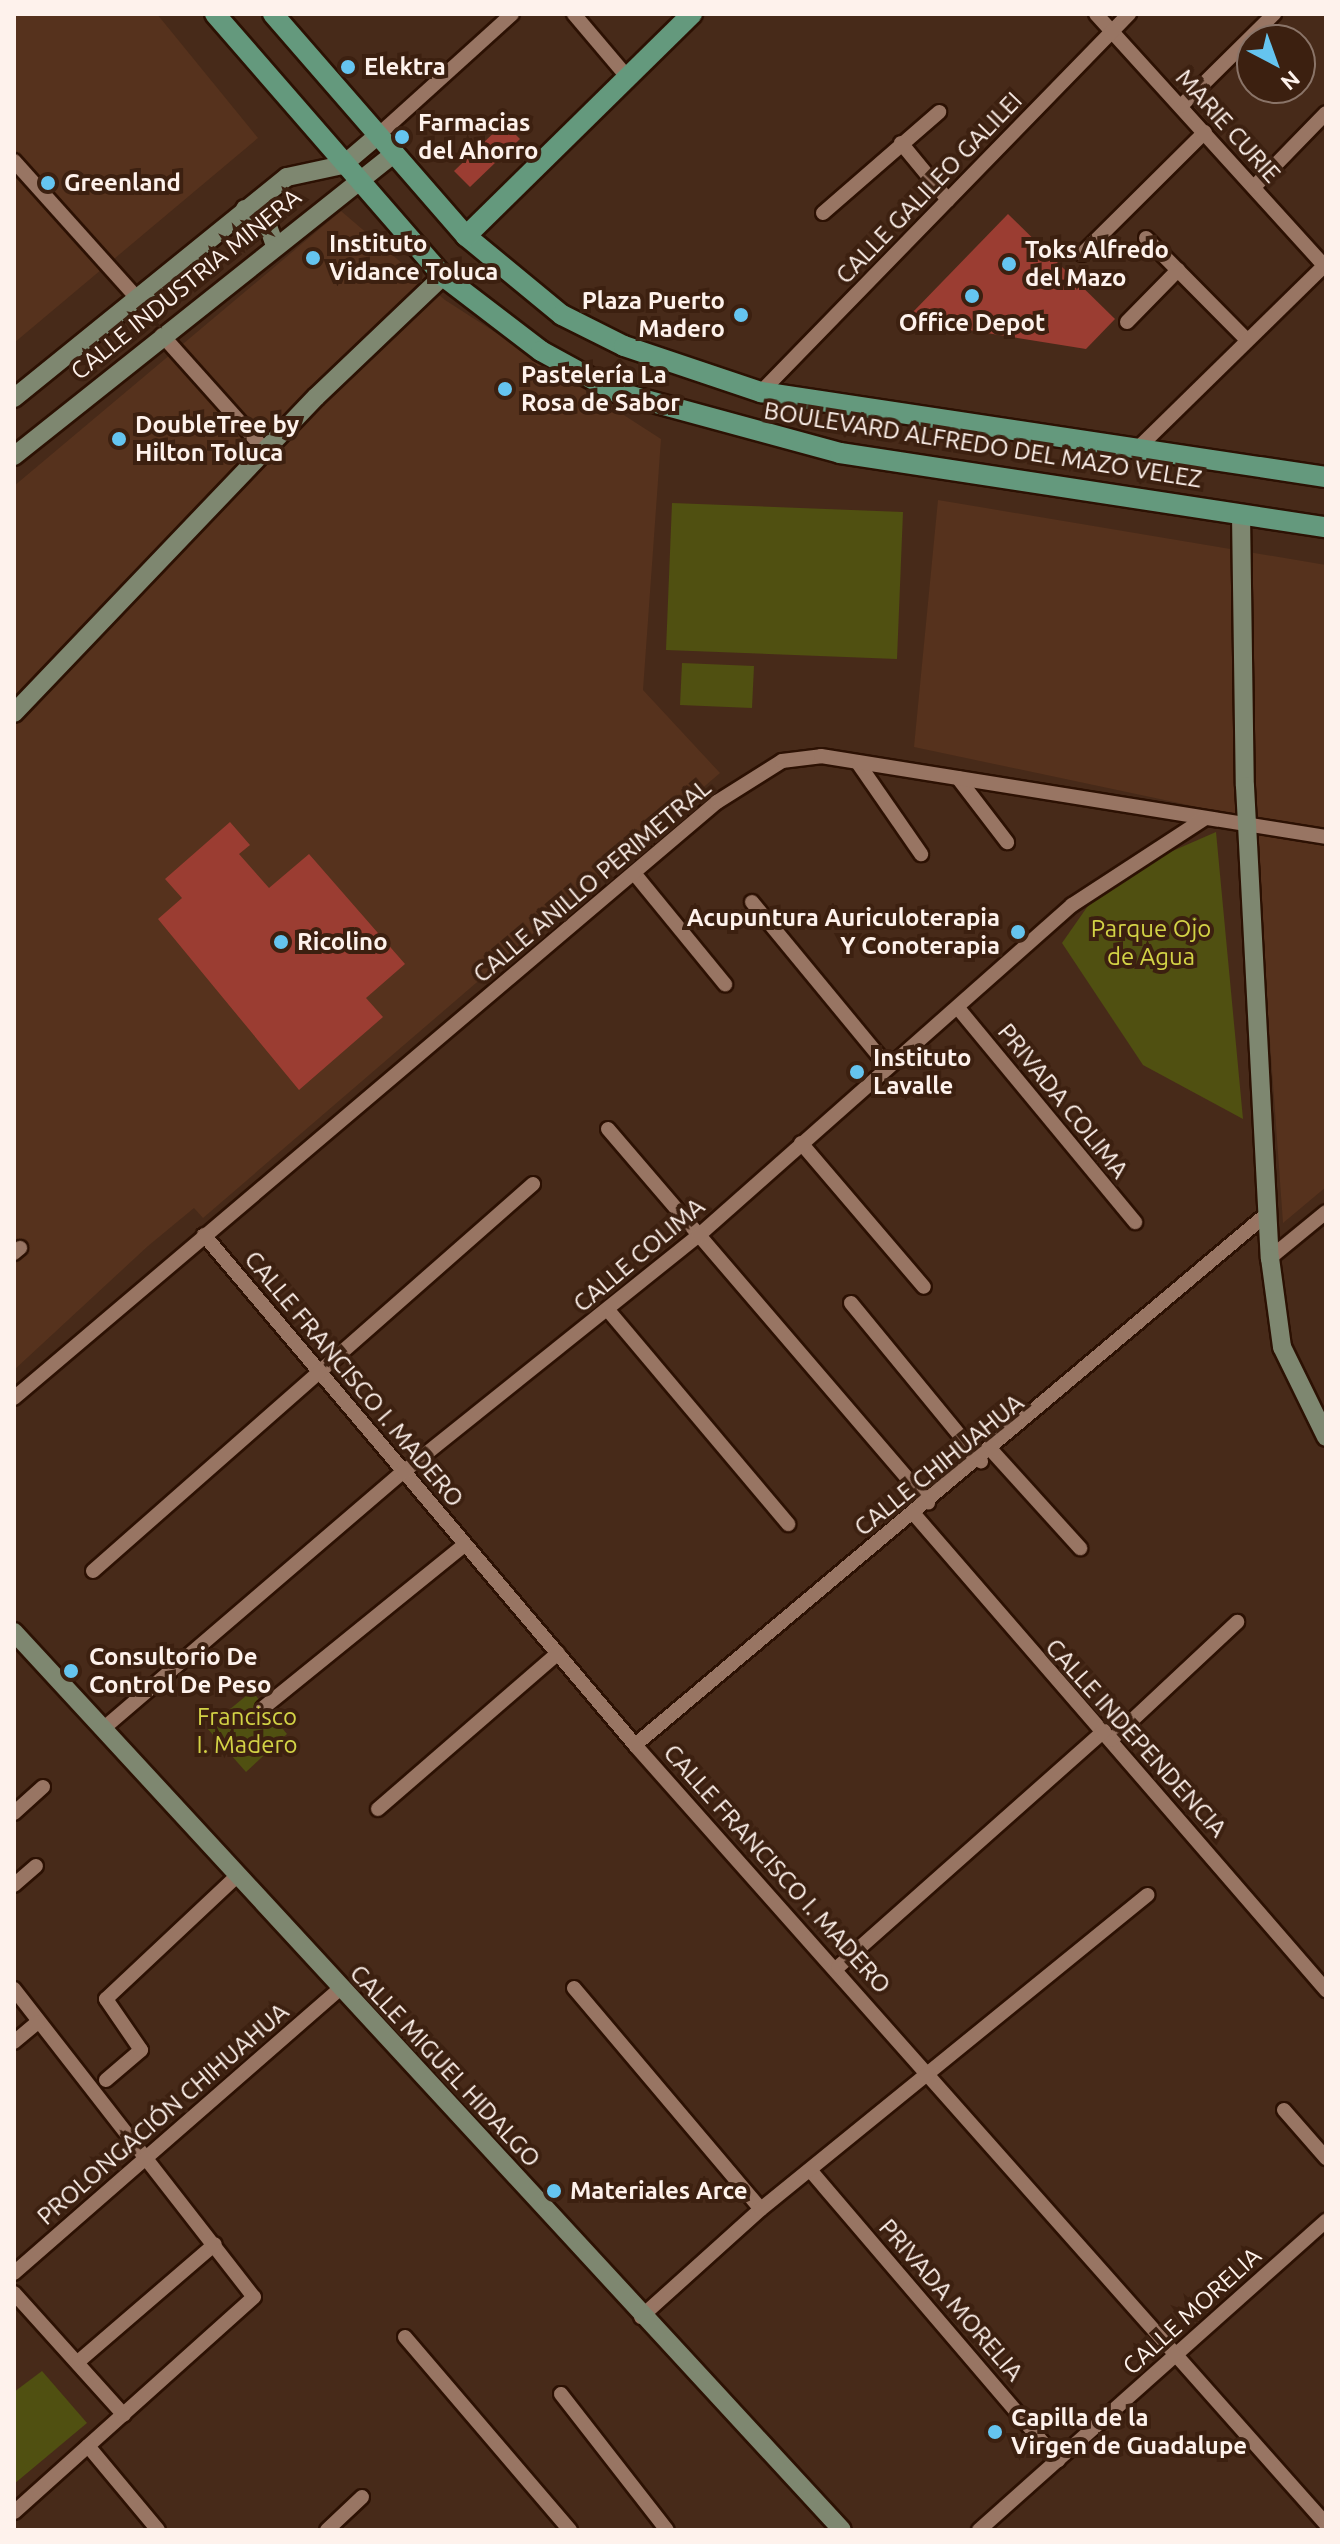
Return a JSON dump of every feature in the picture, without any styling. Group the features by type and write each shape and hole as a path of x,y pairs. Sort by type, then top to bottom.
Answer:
{"main road":[{"name":"BOULEVARD ALFREDO DEL MAZO VELEZ","path":"215,14 355,182 443,276 541,351 646,403 840,453 1326,527"},
{"name":"BOULEVARD ALFREDO DEL MAZO VELEZ","path":"273,14 376,137 466,236 582,327 761,392 1326,477"},
{"path":"466,236 692,14"},
{"name":"CALLE INDUSTRIA MINERA","path":"14,398 287,177 343,165 376,137"},
{"name":"CALLE INDUSTRIA MINERA","path":"14,456 274,243 392,155"},
{"path":"245,209 265,218 274,243"},
{"path":"14,713 265,450 443,276"},
{"path":"1241,514 1247,824 1270,1258 1282,1347 1320,1408 1326,1437"},
{"name":"CALLE MIGUEL HIDALGO","path":"14,1632 641,2317 842,2530"}],"street":[{"path":"376,137 512,14"},
{"path":"574,14 629,79"},
{"name":"MARIE CURIE","path":"1096,14 1325,266"},
{"name":"CALLE GALILEO GALILEI","path":"761,392 1129,14"},
{"path":"1181,106 1274,14"},
{"path":"823,213 939,112"},
{"path":"1254,187 1326,113"},
{"path":"1082,254 1205,132"},
{"path":"901,143 948,200"},
{"path":"14,161 137,298"},
{"path":"1146,238 1246,339"},
{"path":"1136,450 1246,339 1325,266"},
{"path":"1127,322 1178,270"},
{"path":"162,335 265,450"},
{"name":"CALLE ANILLO PERIMETRAL","path":"14,1398 717,802 782,761 821,756 1326,837"},
{"path":"858,763 921,854"},
{"path":"958,778 1007,842"},
{"name":"CALLE COLIMA","path":"104,1728 402,1473 699,1235 1072,905 1204,819"},
{"path":"634,873 725,984"},
{"path":"752,902 888,1067"},
{"name":"PRIVADA COLIMA","path":"958,1008 1135,1222"},
{"path":"608,1129 928,1503"},
{"path":"801,1143 924,1287"},
{"path":"93,1571 533,1184"},
{"path":"1270,1258 1326,1212"},
{"name":"CALLE CHIHUAHUA","path":"635,1745 987,1456 1267,1214"},
{"name":"CALLE FRANCISCO I. MADERO","path":"204,1235 635,1745 838,1967 1326,2524"},
{"path":"851,1303 987,1456 1080,1548"},
{"path":"608,1310 788,1524"},
{"name":"CALLE INDEPENDENCIA","path":"914,1514 1326,1990"},
{"path":"263,1708 464,1545"},
{"path":"838,1967 1237,1622"},
{"path":"378,1809 558,1653"},
{"path":"14,1813 43,1787"},
{"path":"14,1885 36,1866"},
{"path":"106,2080 141,2050 106,1999 236,1877"},
{"path":"641,2317 761,2209 932,2074 1148,1895"},
{"name":"PROLONGACIÓN CHIHUAHUA","path":"14,2273 341,1988"},
{"path":"574,1988 761,2209"},
{"path":"14,1989 254,2297 14,2512"},
{"path":"14,2042 38,2022"},
{"path":"1284,2110 1326,2158"},
{"name":"PRIVADA MORELIA","path":"810,2170 1058,2460"},
{"name":"CALLE MORELIA","path":"979,2530 1325,2224"},
{"path":"79,2361 215,2244"},
{"path":"14,2293 79,2361 124,2415"},
{"path":"405,2337 570,2530"},
{"path":"561,2394 667,2530"},
{"path":"88,2446 158,2530"},
{"path":"327,2530 362,2497"}],"shaded area":[{"path":"14,14 157,14 258,138 14,343"},
{"path":"341,211 445,300 661,439 643,690 720,773 203,1218 194,1208 148,1246 14,1370 14,486"},
{"path":"938,500 1326,565 1326,1187 1283,1223 1254,819 914,747"}],"green space":[{"path":"672,503 903,512 897,659 666,650"},
{"path":"682,663 754,666 752,708 680,705"},
{"name":"Parque Ojo de Agua","path":"1216,832 1243,1119 1143,1065 1062,943 1106,880"},
{"name":"Francisco I. Madero","path":"252,1691 287,1734 246,1772 207,1728"},
{"path":"42,2371 87,2423 14,2484 14,2392"}],"building":[{"path":"504,123 520,139 470,187 454,171"},
{"name":"Toks Alfredo del Mazo","path":"1008,214 1115,319 1086,349 925,323 912,313"},
{"name":"Ricolino","path":"230,822 250,845 239,854 269,888 309,854 405,964 366,998 383,1017 299,1090 158,919 182,898 165,879"}],"place":[{"name":"Elektra","path":"348,67"},
{"name":"Farmacias del Ahorro","path":"402,137"},
{"name":"Greenland","path":"48,183"},
{"name":"Instituto Vidance Toluca","path":"313,258"},
{"name":"Toks Alfredo del Mazo","path":"1009,264"},
{"name":"Office Depot","path":"972,296"},
{"name":"Plaza Puerto Madero","path":"741,315"},
{"name":"Pastelería La Rosa de Sabor","path":"505,389"},
{"name":"DoubleTree by Hilton Toluca","path":"119,439"},
{"name":"Acupuntura Auriculoterapia Y Conoterapia","path":"1018,932"},
{"name":"Ricolino","path":"281,942"},
{"name":"Instituto Lavalle","path":"857,1072"},
{"name":"Consultorio De Control De Peso","path":"71,1671"},
{"name":"Materiales Arce","path":"554,2191"},
{"name":"Capilla de la Virgen de Guadalupe","path":"995,2432"}]}
